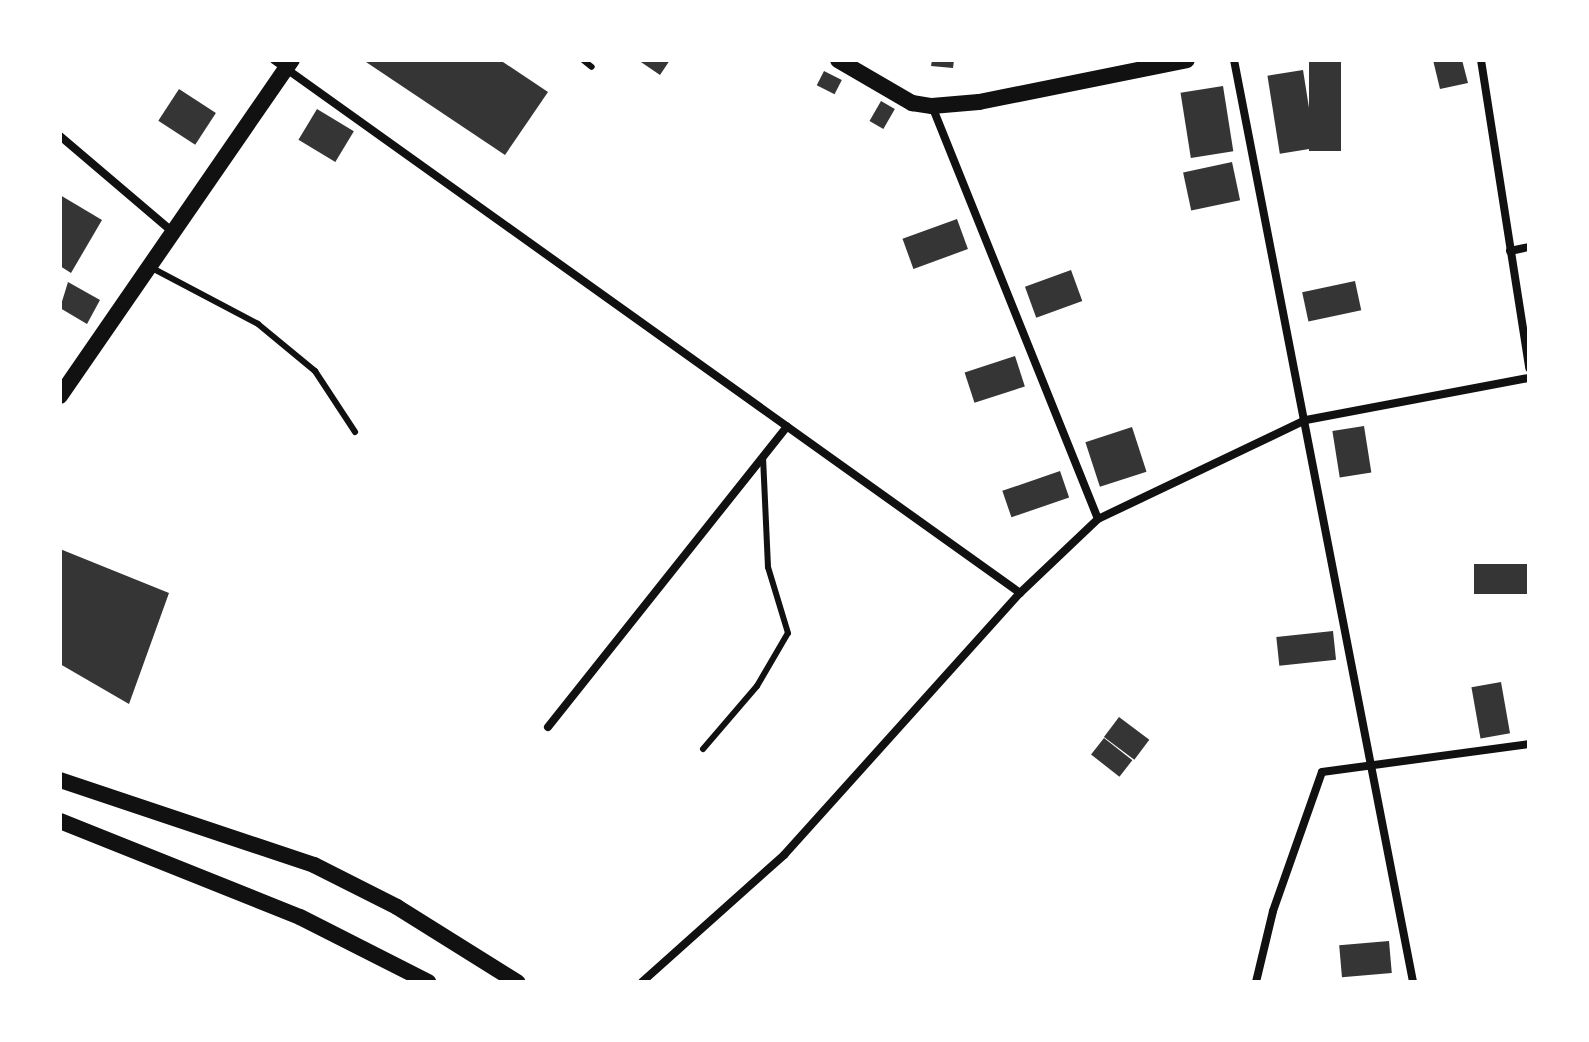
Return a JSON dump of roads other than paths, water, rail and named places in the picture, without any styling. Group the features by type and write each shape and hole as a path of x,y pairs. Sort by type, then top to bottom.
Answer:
{"main road":[{"path":"838,60 912,103 932,106 979,102 1187,60"},
{"path":"60,396 176,235 284,63"},
{"path":"60,774 97,794"},
{"path":"60,780 314,865 397,907 517,982"},
{"path":"60,821 300,917 428,982"}],"street":[{"path":"1234,60 1374,763 1413,982"},
{"path":"1481,60 1529,368"},
{"path":"284,63 1020,593"},
{"path":"932,106 1098,519"},
{"path":"60,136 176,235"},
{"path":"1510,251 1529,247"},
{"path":"642,982 784,855 1020,593 1098,519 1306,420 1529,378"},
{"path":"548,727 787,426"},
{"path":"1256,982 1273,911 1322,772 1529,744"}],"lane":[{"path":"583,60 592,67"},
{"path":"152,268 258,324 315,371 355,432"},
{"path":"703,749 757,686 788,633 768,567 763,456"}]}
